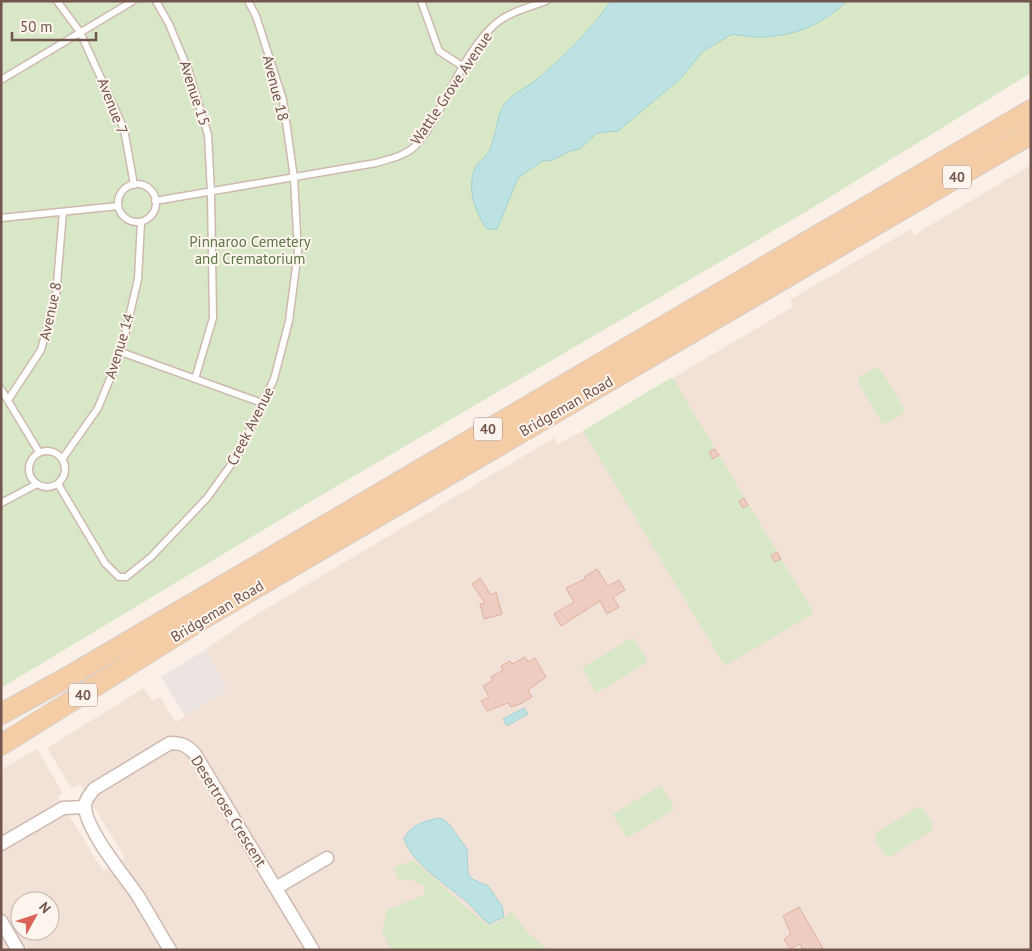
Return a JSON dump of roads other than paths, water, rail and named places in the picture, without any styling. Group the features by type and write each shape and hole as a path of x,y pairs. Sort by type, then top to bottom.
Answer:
{"main road":[{"name":"Bridgeman Road","path":"1,745 204,618 1005,137 1031,110"},
{"name":"Bridgeman Road","path":"1,714 36,696 1005,137 1031,134"},
{"path":"36,696 50,716"}],"street":[{"name":"Desertrose Crescent","path":"85,807 86,800 94,789 170,743 183,744 189,747 313,950"},
{"path":"1,844 63,808 85,807 87,818 120,874 137,895 170,950"},
{"path":"276,888 327,858"},
{"path":"1,921 18,950"}],"lane":[{"name":"Avenue 7","path":"57,1 80,32 124,129 134,185"},
{"path":"1,80 132,1"},
{"name":"Avenue 15","path":"156,1 170,24 189,72 208,135 212,192 213,318 195,379"},
{"name":"Avenue 18","path":"248,1 256,16 283,100 294,178"},
{"path":"421,1 439,51 462,66"},
{"name":"Wattle Grove Avenue","path":"155,201 376,164 398,157 416,145 462,66 491,27 509,15 546,1"},
{"name":"Creek Avenue","path":"58,484 106,563 119,577 126,577 151,557 207,498 238,455 274,379 289,321 298,251 294,178"},
{"path":"134,185 146,188 151,192 155,201 153,213 141,222 126,218 118,206 123,190 134,185"},
{"path":"1,218 118,206"},
{"name":"Avenue 8","path":"8,400 41,350 56,295 63,212"},
{"name":"Avenue 14","path":"62,458 98,408 121,352 138,279 141,222"},
{"path":"121,352 262,404"},
{"path":"1,389 39,452"},
{"path":"52,451 62,458 65,473 58,484 49,487 37,484 32,479 29,467 30,461 39,452 52,451"},
{"path":"1,503 37,484"}],"water":[{"path":"611,1 847,1 835,12 808,27 778,36 763,37 732,34 702,52 681,78 618,131 597,133 580,149 570,151 552,160 542,161 518,178 497,229 487,229 475,207 472,181 477,165 490,149 502,108 510,98 535,81 556,63 585,34"},
{"path":"524,708 528,714 507,726 503,719"},
{"path":"441,818 449,824 467,849 468,873 472,879 488,886 502,906 504,917 489,924 467,902 423,866 409,849 404,839 410,830 424,822"}],"park label":[{"name":"Pinnaroo Cemetery and Crematorium","path":"250,250"}]}
